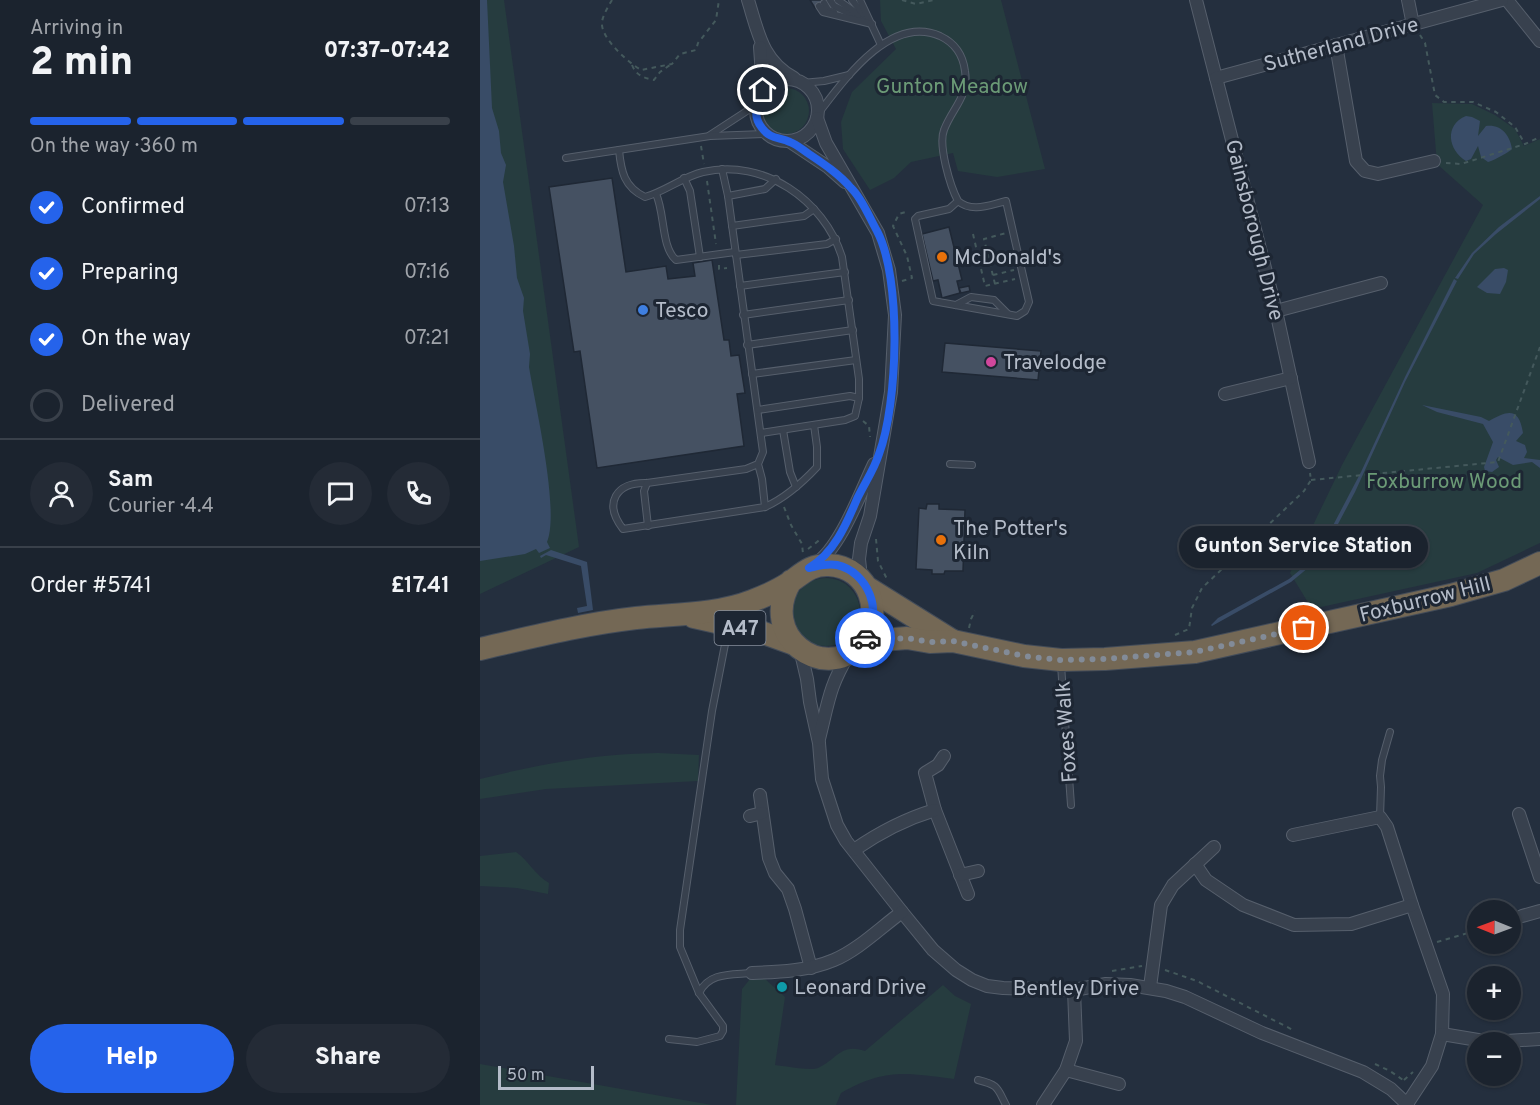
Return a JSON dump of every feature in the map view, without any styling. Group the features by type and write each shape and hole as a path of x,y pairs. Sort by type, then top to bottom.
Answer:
{"highway":[{"name":"Foxburrow Hill","path":"872,582 962,632 1024,656 1060,660 1105,659 1195,652 1451,595 1504,580 1540,563"},
{"path":"826,564 838,566 872,582 873,619 869,632 854,649 832,658 822,658 809,654 797,646 785,632 781,618 781,603 801,568 826,564"},
{"name":"A47","path":"480,650 561,629 637,618 686,615 749,603 774,592 801,568"},
{"name":"A47","path":"686,615 761,632 797,646"},
{"name":"Foxburrow Hill","path":"854,649 875,640 907,638 930,642 962,632"}],"street":[{"path":"748,0 759,37 768,56 783,72 808,87 817,99 818,116 826,143 878,233 889,270 895,315 891,392 870,516 861,543 859,559 872,582"},
{"name":"Gainsborough Drive","path":"1196,0 1276,311 1309,462"},
{"path":"1408,0 1413,26"},
{"name":"Sutherland Drive","path":"1216,78 1502,0"},
{"path":"1507,0 1540,41"},
{"path":"759,37 763,90"},
{"path":"1336,45 1356,161 1365,171 1378,174 1434,161"},
{"path":"800,81 782,79 768,85 756,105 757,118 767,134 781,141 789,141 804,136 814,125 818,116"},
{"path":"789,141 828,167 853,189"},
{"path":"1276,311 1381,283"},
{"path":"1226,394 1291,378"},
{"path":"801,568 820,561 838,537 879,454"},
{"name":"Bentley Drive","path":"797,646 807,679 819,743 822,779 837,825 902,912 942,958 972,980 987,986 1074,990 1106,984 1150,987 1185,997 1237,1023 1363,1072 1391,1089 1408,1104"},
{"name":"Bentley Drive","path":"819,743 835,676 854,649"},
{"path":"945,756 938,765 925,772 935,810 968,894"},
{"path":"760,795 756,815 766,830 769,858 775,873 788,889 811,968"},
{"path":"854,850 879,833 908,819 935,810"},
{"path":"1519,814 1540,877"},
{"path":"1293,835 1384,822 1443,994 1442,1034 1432,1066 1408,1104"},
{"path":"1150,987 1161,905 1173,885 1214,847"},
{"path":"1195,864 1206,880 1243,905 1294,925 1351,924 1412,905"},
{"path":"960,875 978,871"},
{"path":"1522,916 1540,911"},
{"path":"752,973 811,968 835,960 902,912"},
{"path":"1043,1105 1066,1070 1076,1041 1074,990"},
{"path":"1442,1034 1490,1042 1540,1040"},
{"path":"1066,1070 1119,1084"}],"lane":[{"path":"838,0 872,24"},
{"path":"852,0 872,24"},
{"path":"860,0 880,45"},
{"path":"824,3 828,10 872,24"},
{"path":"818,116 849,75 880,45 896,36 913,32 932,33 949,40 960,53 965,72 966,90 943,133 942,148 958,201 963,205 976,208 1005,201 1029,302 1025,311 1017,316 933,302 915,221 918,216 949,208 958,201"},
{"path":"800,81 824,81 849,75"},
{"path":"710,136 756,105"},
{"path":"566,158 699,137 767,134"},
{"path":"619,150 621,169 626,183 634,192 645,197 657,194 684,178 706,171 732,168 776,179 795,191 814,208 836,239 845,272 859,379 859,398 855,416 845,420 761,433"},
{"path":"722,169 728,196 761,433 763,452 758,464 765,507"},
{"path":"684,178 690,191 699,257"},
{"path":"728,196 765,189 776,179"},
{"path":"657,194 670,254 676,260 827,244 836,239"},
{"path":"732,226 804,216 814,208"},
{"path":"740,286 845,272"},
{"path":"956,305 970,297 994,300 1009,314"},
{"path":"743,315 849,300"},
{"path":"747,345 853,330"},
{"path":"752,374 856,360"},
{"path":"758,410 850,396 859,398"},
{"path":"758,464 746,469 647,483 634,482 621,488 615,495 617,521 624,529 765,507 796,488 817,467 814,425"},
{"path":"783,430 789,472 796,488"},
{"path":"950,464 972,465"},
{"path":"647,483 644,491 648,526"},
{"path":"669,1039 697,1042 720,1036 723,1031 719,1019 699,993 680,947 680,930 712,711 729,626"},
{"name":"Foxes Walk","path":"1060,660 1071,805"},
{"path":"1384,822 1380,776 1390,732"},
{"path":"699,993 702,985 714,977 752,973"},
{"path":"978,1080 999,1088 1006,1105"}],"path":[{"path":"612,0 602,24 604,34 631,64 635,72 643,78 654,80 680,54 696,50 698,43 716,20 719,0"},
{"path":"902,0 916,4 934,0"},
{"path":"1413,26 1425,43 1435,95 1444,102 1473,102 1496,112 1515,127 1525,144"},
{"path":"631,64 641,70 672,64"},
{"path":"641,70 643,78"},
{"path":"699,137 706,171 719,269 737,267"},
{"path":"1434,161 1461,164 1540,137"},
{"path":"995,284 984,238 1006,233 1008,242"},
{"path":"973,234 985,286 1017,279"},
{"path":"976,247 985,244"},
{"path":"993,275 1015,270 1012,261"},
{"path":"1311,480 1498,462 1540,347"},
{"path":"855,416 869,426 871,441"},
{"path":"1171,637 1189,629 1192,608 1202,588 1304,491 1311,480 1309,462"},
{"path":"780,499 802,544 801,568"},
{"path":"872,582 878,561 877,532"},
{"path":"801,568 826,534"},
{"path":"962,632 975,611"},
{"path":"962,632 977,630"},
{"path":"1427,945 1467,933"},
{"path":"1154,966 1197,981 1299,1034"},
{"path":"1371,1062 1404,1080 1417,1067"}],"green space":[{"path":"480,0 504,0 579,547 480,594"},
{"name":"Gunton Meadow","path":"880,0 1001,0 1045,169 997,177 958,171 953,153 911,162 894,178 870,190 843,149 841,122 852,92 896,49 881,21"},
{"path":"786,88 795,89 802,95 808,102 808,120 802,127 795,133 786,134 777,133 770,127 764,120 763,111 764,102 770,95 777,89"},
{"name":"Foxburrow Wood","path":"1432,103 1472,104 1495,115 1515,129 1524,146 1540,139 1540,543 1477,573 1312,609 1290,573 1342,465 1483,205 1437,164"},
{"path":"826,578 839,581 850,588 857,599 860,612 857,625 850,636 839,643 826,646 813,643 802,636 795,625 792,612 795,599 802,588 813,581"},
{"path":"658,753 699,755 698,781 546,789 480,799 480,779 568,761 612,755"},
{"path":"516,852 549,883 548,894 517,888 480,886 480,856"},
{"path":"750,979 765,979 785,997 775,1065 809,1069 818,1068 844,1050 865,1051 943,985 955,996 971,1004 954,1079 909,1074 884,1076 871,1079 841,1093 836,1105 736,1105 742,989"},
{"path":"480,1064 712,1105 480,1105"}],"water":[{"path":"480,0 487,0 492,108 499,131 501,153 506,165 503,182 517,278 524,298 523,311 530,354 529,367 545,457 551,507 547,542 550,548 539,553 536,549 525,554 480,561"},
{"path":"1466,116 1480,121 1478,136 1486,126 1500,129 1507,135 1512,149 1488,162 1481,157 1478,146 1471,159 1466,161 1455,151 1451,138 1454,125"},
{"path":"1540,196 1540,199 1474,254 1458,279 1455,278 1472,253 1499,227"},
{"path":"1495,269 1508,270 1506,282 1500,294 1487,293 1477,287"},
{"path":"1454,279 1457,281 1405,382 1355,492 1320,558 1291,582 1212,626 1218,618 1289,579 1317,556 1361,472"},
{"path":"1422,405 1481,417 1489,421 1512,413 1519,419 1521,425 1523,433 1516,441 1525,445 1527,452 1524,458 1540,460 1540,468 1532,462 1513,465 1498,457 1496,460 1499,467 1492,472 1485,471 1484,467 1493,442 1483,424 1437,412"},
{"path":"551,550 587,562 593,610 578,613 577,608 587,606 581,566 546,555 541,558 540,556"}],"building":[{"path":"810,0 828,0 815,8"},
{"name":"Tesco","path":"612,178 626,272 666,266 668,279 695,276 693,263 712,260 724,340 729,340 731,356 739,355 745,393 737,394 744,446 597,468 580,351 574,352 549,187"},
{"name":"McDonald's","path":"949,227 962,280 957,281 960,293 942,298 938,280 933,281 922,234"},
{"path":"969,286 970,291 961,293 959,288"},
{"name":"Travelodge","path":"945,343 1041,351 1038,380 942,372"},
{"name":"The Potter's Kiln","path":"927,504 939,504 939,509 965,510 963,571 932,574 932,570 916,569 919,508 926,509"},
{"name":"Leonard Drive","path":"784,983 785,990 779,990 778,984"}],"way so far":[{"path":"865,638 858,646 875,640 907,638 930,642 953,641 1024,656 1060,660 1105,659 1195,652 1304,628"}],"place":[{"name":"McDonald's","path":"942,257"},
{"name":"Tesco","path":"643,310"},
{"name":"Travelodge","path":"991,362"},
{"name":"The Potter's Kiln","path":"941,540"},
{"name":"Gunton Service Station","path":"1304,628"},
{"name":"Leonard Drive","path":"782,987"}],"route":[{"path":"763,90 756,105 759,124 767,134 781,141 789,141 828,167 853,189 878,233 889,270 895,315 891,392 885,433 879,454 838,537 820,561 809,568 826,564 838,566 850,570 861,579 868,588 873,603 873,619 865,638"}]}
